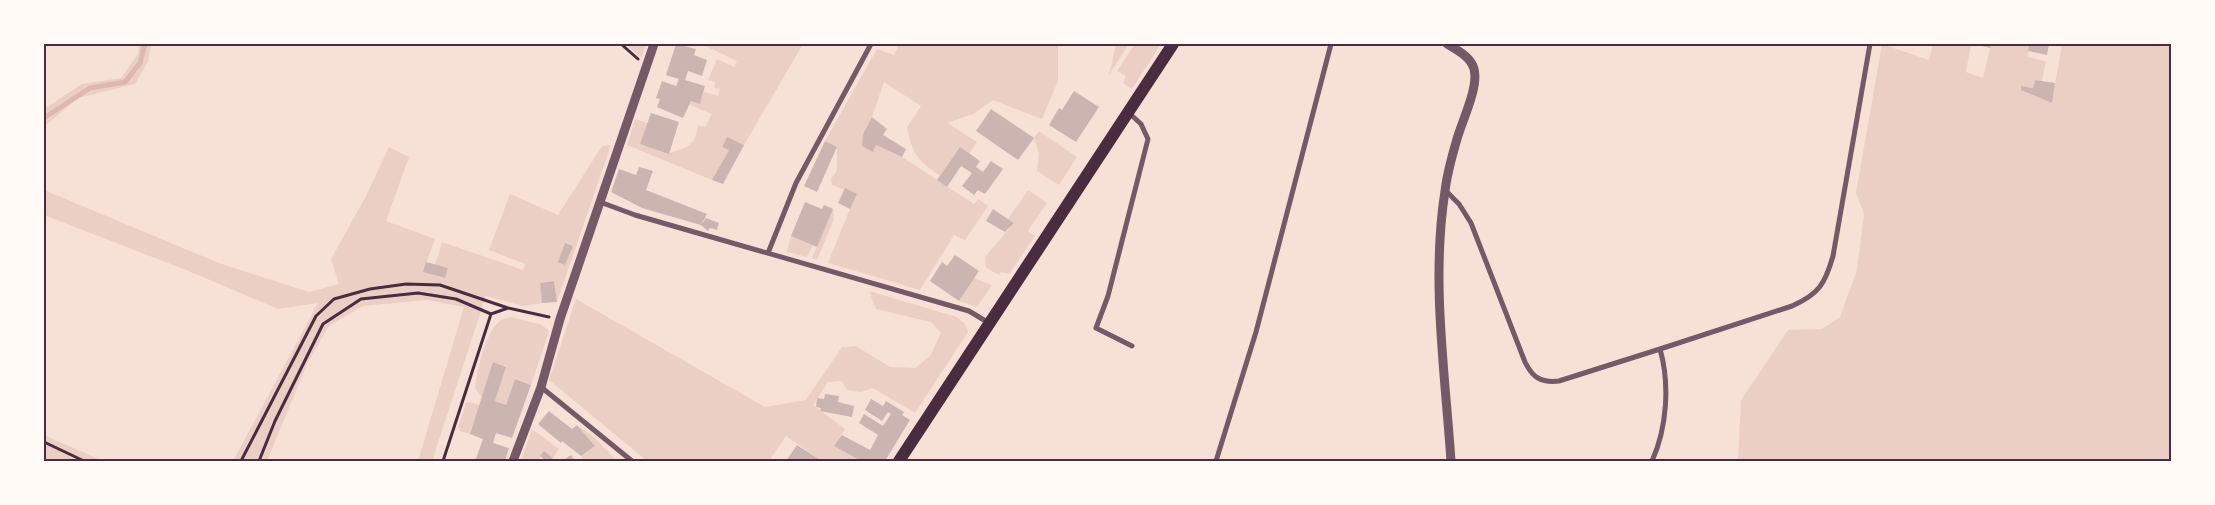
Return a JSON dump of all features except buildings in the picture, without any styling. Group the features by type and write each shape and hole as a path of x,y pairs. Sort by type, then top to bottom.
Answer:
{"main road":[{"path":"899,461 991,324 1127,111 1173,44"}],"street":[{"path":"513,461 540,387 560,319 654,44"},
{"path":"768,253 796,183 871,44"},
{"path":"1216,461 1256,332 1331,44"},
{"path":"1447,44 1468,59 1474,68 1475,76 1473,90 1457,139 1445,190 1439,269 1442,352 1451,461"},
{"path":"1445,190 1459,204 1471,223 1525,362 1536,379 1547,383 1559,381 1792,306 1808,299 1819,289 1827,276 1833,256 1870,44"},
{"path":"1127,111 1141,124 1148,139 1108,296 1096,328 1132,346"},
{"path":"599,202 635,216 968,311 991,324"},
{"path":"1652,461 1662,430 1664,403 1663,362 1660,349"},
{"path":"540,387 632,461"}],"path":[{"path":"621,44 640,61 648,64"},
{"path":"241,461 316,316 334,300 370,289 406,284 440,285 508,308 560,319"},
{"path":"260,461 275,420 323,324 361,298 418,292 456,298 491,314 508,308"},
{"path":"443,461 491,314"},
{"path":"44,442 84,461"}],"shaded area":[{"path":"139,44 151,44 148,62 135,84 78,98 44,127 44,109 82,84 121,78 138,54"},
{"path":"626,44 646,44 641,58"},
{"path":"701,44 803,44 744,145 727,138 722,146 729,150 712,180 627,145 635,119 648,123 669,153 686,147 693,142 698,125 705,127 712,114 690,105 691,101 700,103 704,92 718,96 720,89 714,88 715,82 708,80 717,59 734,67 737,61"},
{"path":"899,44 1052,44 1058,46 1058,81 1042,119 993,100 973,114 947,123 977,142 969,154 960,147 940,176 917,156 909,137 907,127 921,106 884,82 872,117 863,134 862,146 873,151 876,145 902,157 974,204 978,199 988,206 965,240 954,235 920,290 828,263 856,194 832,185 831,179 837,170 837,147 825,141 877,49 894,55"},
{"path":"1116,44 1129,44 1109,75"},
{"path":"1135,44 1161,44 1132,89 1123,83 1126,76 1117,71"},
{"path":"1882,44 1929,60 1933,44 1971,44 1966,72 1983,78 1991,44 2029,44 2028,57 2046,61 2042,81 2035,80 2033,88 2021,86 2052,102 2062,44 2171,44 2171,461 1738,461 1741,400 1788,330 1822,329 1840,317 1857,270 1864,214 1856,193"},
{"path":"1039,131 1077,157 1059,185 1037,171 1039,154 1034,138"},
{"path":"611,145 557,302 554,281 540,283 542,303 523,306 486,296 432,461 418,461 464,307 427,300 362,306 329,326 308,362 267,461 233,461 318,303 278,309 191,272 44,215 44,190 219,263 309,292 339,284 331,259 365,198 389,147 409,157 386,221 435,239 423,272 445,278 448,268 435,265 442,242 523,270 525,264 489,250 510,194 558,215 602,146"},
{"path":"1028,190 1047,203 1028,231 1035,236 1009,274 1001,272 999,275 986,268 985,257 1014,223 1008,219"},
{"path":"833,209 834,219 817,260 812,258"},
{"path":"791,236 813,245 807,257 787,252"},
{"path":"974,278 992,285 977,307 959,301"},
{"path":"869,291 957,317 965,324 968,332 915,413 873,388 861,392 847,390 842,381 828,382 813,405 845,429 835,446 857,459 855,461 822,461 786,436 769,461 647,461 549,380 576,299 765,407 806,400 842,347 856,346 890,367 915,368 930,356 941,333 931,322 876,309"},
{"path":"511,317 542,325 549,331 531,385 515,379 506,405 495,401 506,366 494,363 482,398 475,388 480,362 490,334 500,321"},
{"path":"470,402 479,405 470,434 460,431 458,427 466,403"},
{"path":"577,425 594,437 617,461 584,461 581,456 595,446"},
{"path":"532,429 559,449 553,458 544,451 538,461 521,461"},
{"path":"44,435 103,461 44,461"}],"waterway":[{"path":"44,118 90,88 125,82 140,63 145,44"}]}
